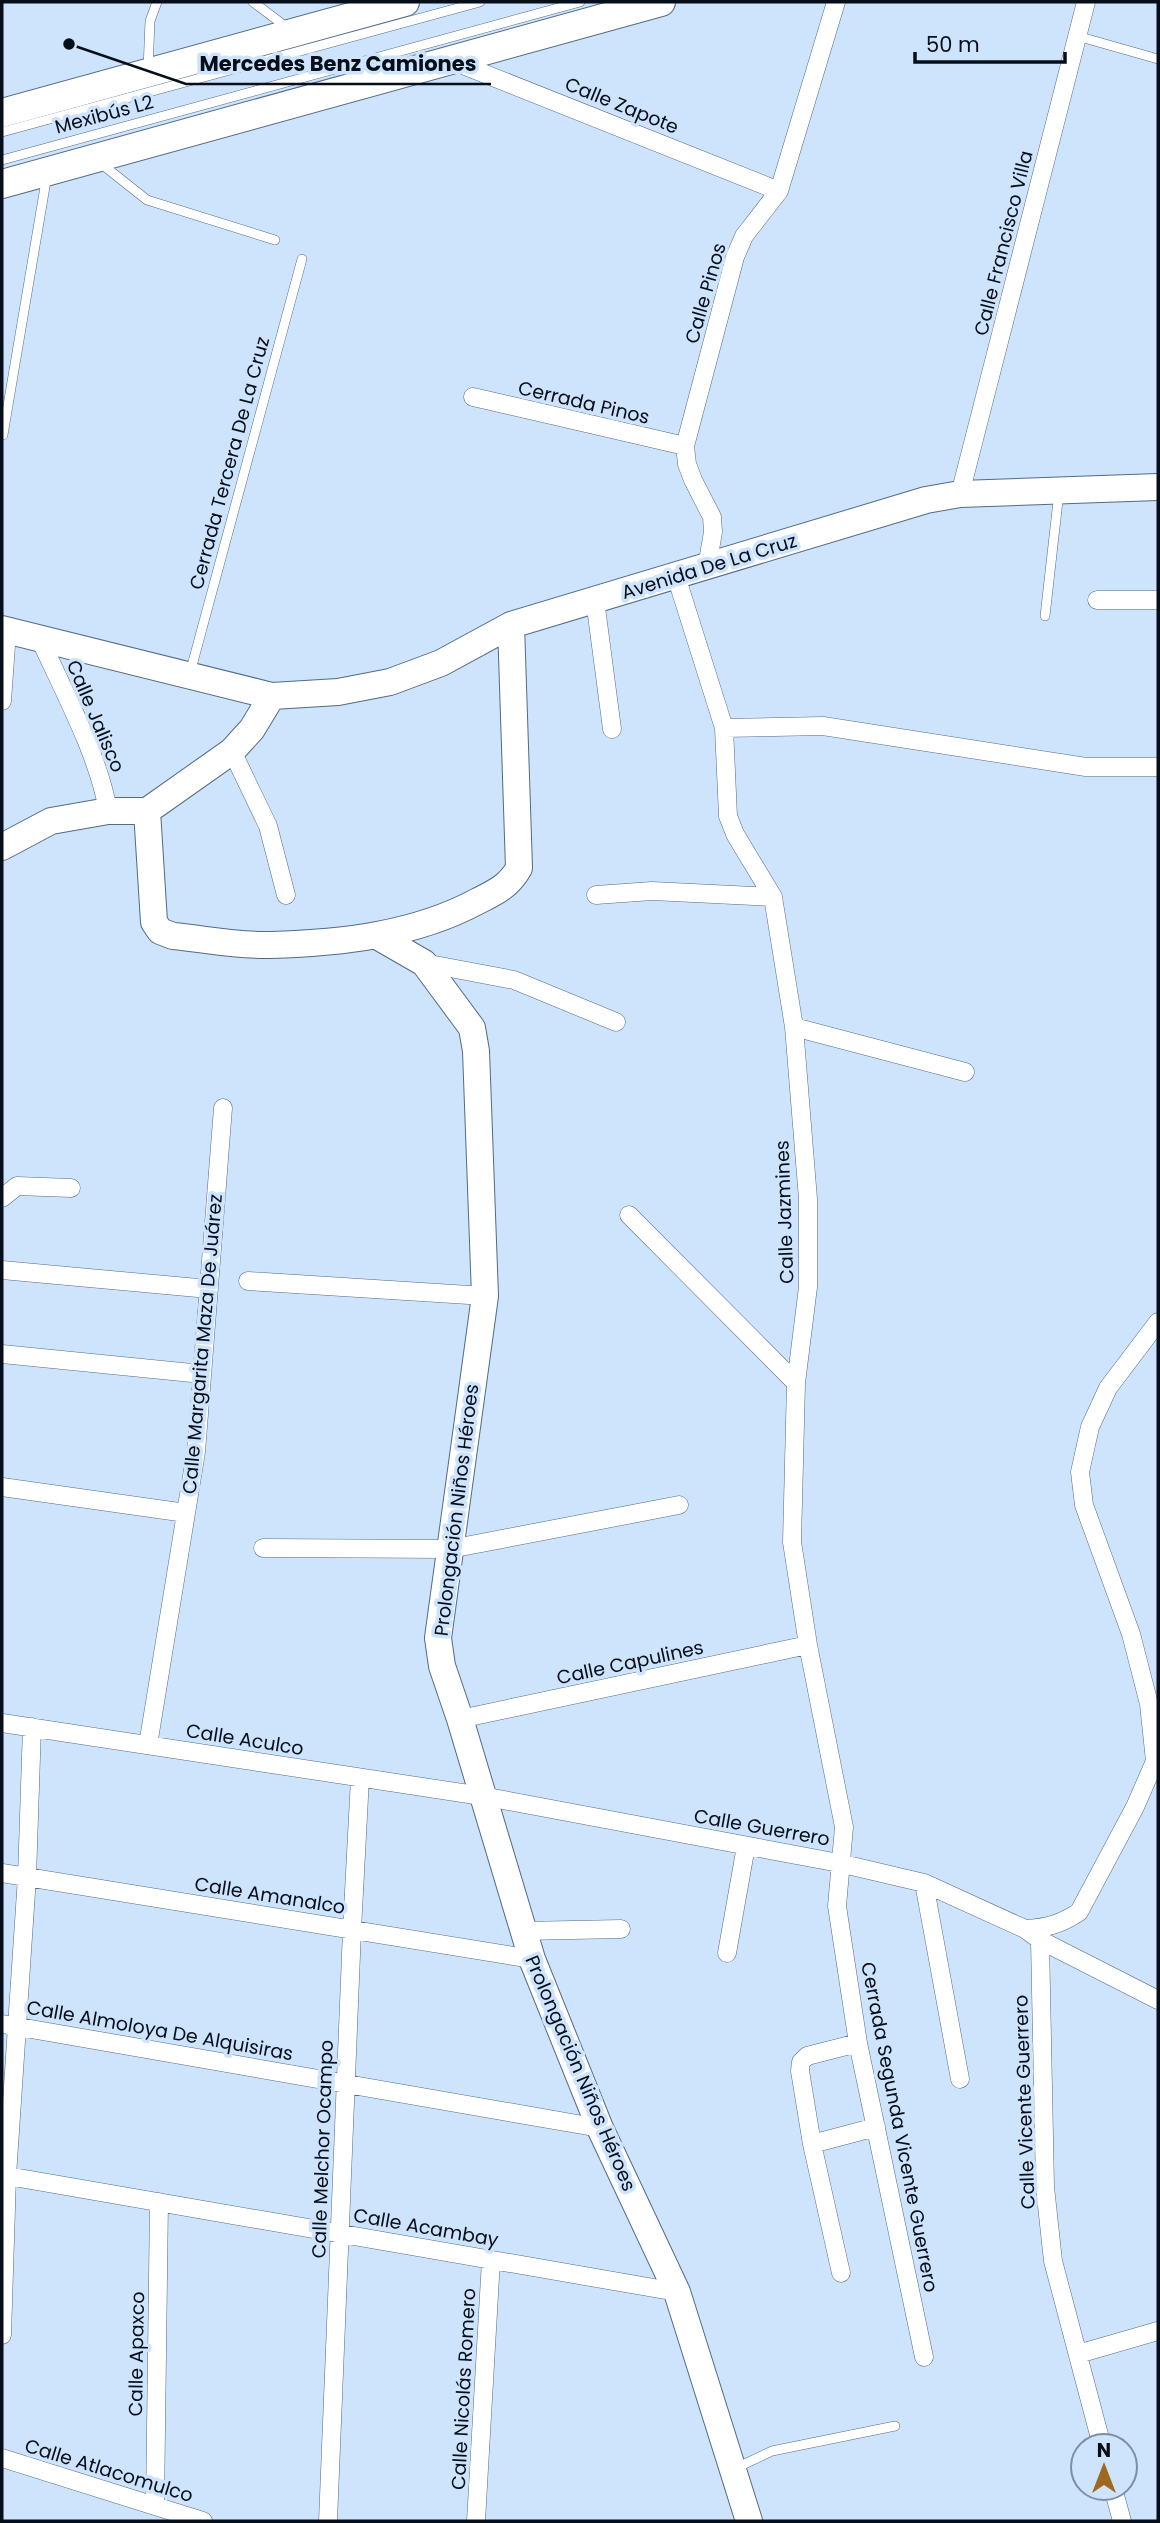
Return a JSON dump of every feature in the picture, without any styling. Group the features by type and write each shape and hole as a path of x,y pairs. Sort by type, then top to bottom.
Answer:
{"main road":[{"path":"2,113 405,2"},
{"path":"2,184 661,2"},
{"name":"Avenida De La Cruz","path":"4,630 272,696 338,692 390,682 441,663 511,625 926,500 960,495 1158,487"},
{"path":"147,811 154,922 160,931 173,936 268,945 377,936 431,923 467,907 502,889 512,881 519,868 511,625"},
{"path":"2,847 51,821 108,811 147,811 232,751 252,729 272,696"},
{"name":"Prolongación Niños Héroes","path":"377,936 424,963 472,1028 476,1051 485,1296 438,1638 442,1666 532,1959 600,2128 677,2292 749,2521"}],"street":[{"name":"Calle Pinos","path":"685,446 735,257 744,236 779,191 836,2"},
{"name":"Calle Francisco Villa","path":"960,495 1086,2"},
{"name":"Calle Zapote","path":"449,59 779,191"},
{"name":"Cerrada Pinos","path":"473,397 685,446"},
{"path":"685,446 687,464 693,480 712,517 713,531 708,567"},
{"name":"Calle Jazmines","path":"676,576 724,728 728,816 735,834 773,897 794,1027 808,1199 808,1287 796,1383 793,1542 808,1645 844,1827 839,1863"},
{"path":"595,600 612,729"},
{"path":"1097,600 1158,600"},
{"path":"2,701 4,630"},
{"name":"Calle Jalisco","path":"40,639 93,759 104,789 108,811"},
{"path":"724,728 823,726 1086,767 1158,766"},
{"path":"232,751 268,826 286,895"},
{"path":"596,895 652,891 773,897"},
{"path":"424,963 514,980 616,1022"},
{"path":"794,1027 965,1072"},
{"name":"Calle Margarita Maza De Juárez","path":"148,1745 196,1452 223,1108"},
{"path":"2,1198 17,1186 71,1188"},
{"path":"629,1215 796,1383"},
{"path":"2,1270 209,1289"},
{"path":"248,1280 485,1296"},
{"path":"1025,1928 1046,1927 1064,1922 1079,1912 1157,1762 1149,1704 1131,1634 1084,1505 1080,1472 1090,1427 1108,1388 1158,1322"},
{"path":"2,1354 202,1374"},
{"path":"2,1487 186,1513"},
{"path":"263,1548 450,1549 679,1505"},
{"name":"Calle Capulines","path":"460,1719 808,1645"},
{"name":"Calle Aculco","path":"2,1723 482,1796"},
{"path":"2,2335 9,2025 27,1877 32,1727"},
{"name":"Calle Melchor Ocampo","path":"328,2521 360,1778"},
{"name":"Calle Guerrero","path":"482,1796 839,1863 924,1883 1025,1928 1040,1940 1158,2000"},
{"path":"727,1953 746,1846"},
{"name":"Cerrada Segunda Vicente Guerrero","path":"839,1863 837,1906 858,2043 924,2357"},
{"name":"Calle Amanalco","path":"2,1873 532,1959"},
{"path":"924,1883 960,2079"},
{"path":"523,1931 621,1929"},
{"name":"Calle Vicente Guerrero","path":"1040,1940 1045,2187 1053,2261 1098,2432"},
{"name":"Calle Almoloya De Alquisiras","path":"9,2025 600,2128"},
{"path":"841,2273 812,2144 800,2071 801,2062 807,2056 858,2043"},
{"path":"812,2144 876,2127"},
{"name":"Calle Acambay","path":"4,2175 677,2292"},
{"name":"Calle Apaxco","path":"155,2506 159,2202"},
{"name":"Calle Nicolás Romero","path":"476,2521 491,2260"},
{"path":"1078,2354 1158,2332"},
{"name":"Calle Atlacomulco","path":"2,2458 203,2521"},
{"path":"1117,2502 1122,2521"}],"lane":[{"path":"148,73 150,21 156,2"},
{"path":"253,2 293,33"},
{"name":"Mexibús L2","path":"2,132 480,2"},
{"name":"Mexibús L2","path":"2,160 580,2"},
{"path":"1077,36 1158,59"},
{"path":"95,159 147,200 275,240"},
{"path":"3,435 48,172"},
{"name":"Cerrada Tercera De La Cruz","path":"189,676 302,259"},
{"path":"1045,615 1059,490"},
{"path":"733,2470 772,2451 895,2426"}],"place":[{"name":"Mercedes Benz Camiones","path":"69,44"}]}
